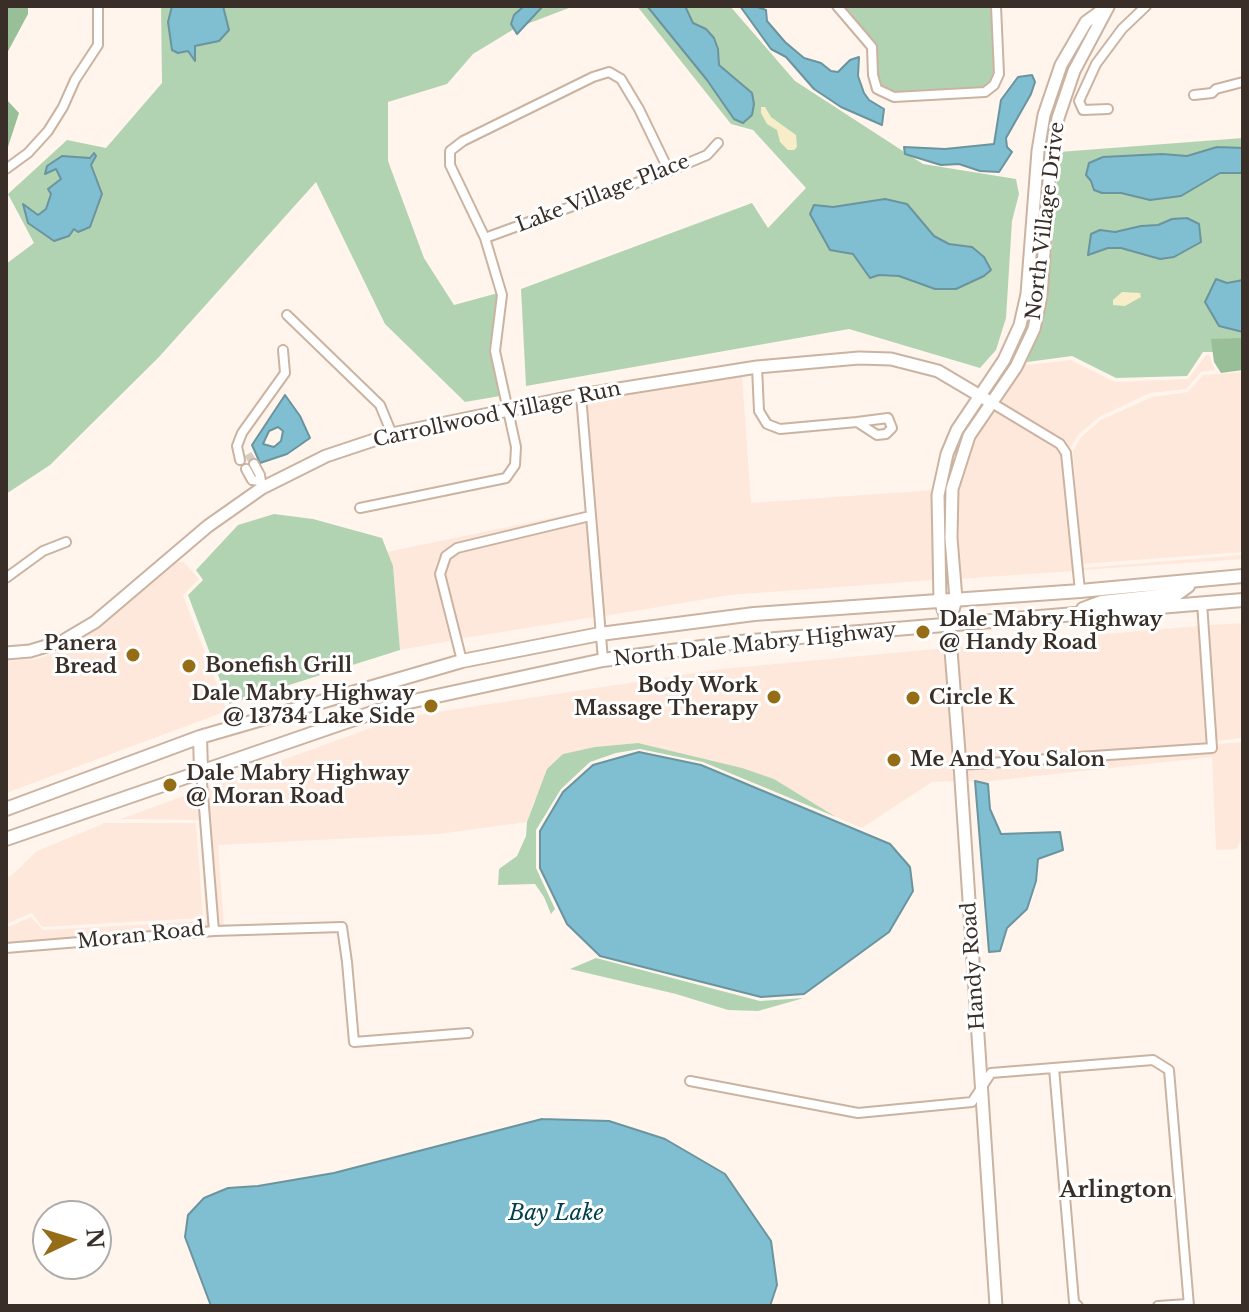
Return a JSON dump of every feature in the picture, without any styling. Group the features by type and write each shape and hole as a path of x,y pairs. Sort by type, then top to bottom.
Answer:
{"main road":[{"name":"North Dale Mabry Highway","path":"6,809 194,739 462,661 600,634 754,614 1243,576"},
{"path":"1073,614 1102,602 1177,594 1190,581"},
{"path":"1202,603 1243,593"},
{"name":"North Dale Mabry Highway","path":"6,839 395,705 603,660 740,642 1243,600"},
{"path":"194,739 201,770"}],"street":[{"path":"6,169 38,142 63,107 75,80 98,45 98,6"},
{"path":"837,6 872,47 877,89 894,97 985,92 994,85 999,74 996,6"},
{"name":"North Village Drive","path":"949,625 940,601 938,495 947,454 957,430 1004,360 1020,325 1027,294 1038,151 1044,115 1061,65 1086,22 1108,6"},
{"name":"North Village Drive","path":"949,625 956,599 952,498 960,459 969,436 1016,367 1034,329 1041,296 1051,153 1058,118 1074,71 1108,6"},
{"path":"1108,109 1083,110 1079,101 1096,64 1122,29 1146,6"},
{"path":"360,508 506,478 515,465 509,409 495,351 502,295 485,238 450,165 450,151 463,141 609,72 621,79 669,171"},
{"path":"1194,95 1212,93 1230,84 1243,82"},
{"name":"Lake Village Place","path":"485,238 669,171 707,155 718,143"},
{"path":"287,315 380,405 392,434"},
{"path":"243,455 237,446 242,433 285,373 283,350"},
{"name":"Carrollwood Village Run","path":"6,653 30,651 63,641 95,622 260,485 326,456 392,434 581,395 757,367 859,358 891,359 938,371 992,403"},
{"path":"757,367 759,411 767,424 780,429 857,422"},
{"path":"581,395 603,660"},
{"path":"992,403 1060,444 1066,453 1080,591"},
{"path":"254,464 260,475 260,485"},
{"path":"246,469 252,480 260,485"},
{"path":"938,495 952,498"},
{"path":"462,661 440,574 446,556 457,548 590,516"},
{"path":"6,578 43,551 66,542"},
{"path":"960,765 1212,748 1202,603"},
{"name":"Handy Road","path":"949,625 996,1306"},
{"name":"Moran Road","path":"6,948 214,931 201,770"},
{"path":"214,931 342,927 354,1042 468,1033"},
{"path":"690,1081 858,1113 972,1102 991,1073 1153,1060 1169,1070 1188,1305 1158,1306"},
{"path":"1054,1068 1074,1302 1078,1306"}],"shaded area":[{"path":"1209,355 1215,370 1201,372 1186,389 1150,393 1099,417 1078,435 1069,450 1062,441 998,401 1023,363 1071,360 1115,382 1188,379"},
{"path":"1243,372 1243,552 1081,564 1073,451 1081,437 1101,420 1152,397 1188,392 1203,375"},
{"path":"742,374 751,503 934,490 934,580 730,595 604,616 586,398"},
{"path":"993,409 1056,448 1061,455 1073,571 959,579 957,489 973,438"},
{"path":"585,511 456,544 443,552 436,563 435,575 450,641 400,650 393,566 387,552"},
{"path":"586,521 594,617 459,639 445,574 449,559 459,552"},
{"path":"1243,555 1243,559 1082,568"},
{"path":"177,562 184,562 199,579 183,595 227,711 6,793 6,661 37,659 75,646"},
{"path":"1243,623 1243,738 1216,741 1209,625"},
{"path":"1199,626 1207,744 965,760 955,647"},
{"path":"946,648 957,781 932,782 862,828 836,817 774,779 638,743 595,747 534,801 527,822 438,834 218,845 224,926 218,926 208,787 398,718 721,669"},
{"path":"1243,742 1243,842 1237,849 1216,850 1212,757 982,782 966,781 965,769 1216,752 1217,744"},
{"path":"198,791 209,927 6,943 6,928 31,917 43,930 206,921 199,820 120,819"},
{"path":"105,823 196,823 203,918 42,927 32,913 6,924 6,878 37,851"}],"green space":[{"path":"6,6 28,6 28,14 6,55"},
{"path":"161,6 574,6 514,29 473,54 447,84 388,102 388,161 424,258 454,305 498,293 490,348 500,396 465,402 385,324 316,182 159,357 50,465 6,494 6,264 34,243 8,194 67,140 106,148 162,83"},
{"path":"637,6 730,6 795,81 923,164 1016,179 1019,194 1012,221 1006,318 996,350 980,368 849,329 526,386 521,289 752,203 768,228 806,188 753,130 731,124"},
{"path":"843,6 991,6 994,73 990,82 983,88 895,92 881,86 877,75 876,45"},
{"path":"6,99 19,113 6,153"},
{"path":"1243,138 1243,352 1203,352 1187,376 1116,378 1072,356 1027,362 1043,317 1059,152"},
{"path":"1243,338 1243,370 1221,373 1214,362 1211,339"},
{"path":"274,514 313,519 382,538 393,566 400,650 229,704 188,595 203,580 196,570 238,525"},
{"path":"638,743 742,768 774,779 836,817 703,762 640,749 616,753 590,762 561,789 536,830 536,868 555,909 551,914 535,884 498,885 499,869 517,856 526,836 527,822 547,769 563,754"},
{"path":"596,958 760,1001 804,998 758,1011 728,1010 676,994 570,969"}],"sand":[{"path":"761,107 765,107 771,117 796,135 797,147 794,150 788,150 780,142 777,130 767,124"},
{"path":"1122,292 1140,293 1141,297 1125,306 1113,305 1113,300"}],"water":[{"path":"172,6 223,6 229,30 219,41 195,46 195,61 188,51 178,53 172,50 168,22"},
{"path":"524,6 543,6 517,34 511,24 514,15"},
{"path":"647,6 685,6 693,23 706,29 714,38 719,65 752,93 752,115 743,123 734,119"},
{"path":"740,6 766,10 767,21 785,42 804,58 821,63 831,71 838,72 850,60 859,57 858,76 869,100 884,109 882,125 841,107 814,89 786,57 771,49"},
{"path":"1032,75 1035,82 1031,94 1006,138 1007,147 1012,152 999,172 980,171 959,164 941,165 905,154 904,147 945,149 994,144 1001,100 1018,77"},
{"path":"1217,147 1243,148 1243,173 1220,173 1181,196 1150,200 1121,193 1102,193 1094,190 1086,175 1089,163 1103,157 1187,156"},
{"path":"94,153 96,156 91,165 102,194 90,227 78,232 74,229 69,236 54,241 28,223 23,204 38,215 46,209 51,194 48,189 61,179 56,169 45,174 47,166 62,156 90,158"},
{"path":"885,199 907,204 934,236 949,244 972,247 984,257 991,270 956,289 935,289 899,276 870,278 853,254 830,250 810,214 814,205 833,207"},
{"path":"1187,218 1199,224 1201,242 1174,257 1160,259 1121,248 1108,248 1088,255 1091,234 1100,230 1115,232"},
{"path":"1216,279 1227,283 1243,280 1243,332 1219,326 1205,302"},
{"path":"285,395 300,416 310,438 287,454 260,463 252,445","holes":["278,427 283,431 281,441 274,447 263,444 269,431"]},
{"path":"639,752 701,765 890,844 910,867 913,891 889,932 804,994 761,997 600,956 567,924 540,868 540,831 563,792 593,765"},
{"path":"975,781 988,784 990,809 1001,834 1060,832 1063,850 1038,859 1036,881 1027,909 1007,928 1000,951 989,952"},
{"name":"Bay Lake","path":"542,1119 609,1121 665,1139 725,1174 771,1241 777,1285 770,1306 211,1306 185,1237 188,1215 204,1198 228,1188 334,1173"}],"tunnel":[{"path":"248,454 254,464"}],"place":[{"name":"Dale Mabry Highway @ Handy Road","path":"923,632"},
{"name":"Panera Bread","path":"133,655"},
{"name":"Bonefish Grill","path":"189,666"},
{"name":"Body Work Massage Therapy","path":"774,697"},
{"name":"Circle K","path":"913,698"},
{"name":"Dale Mabry Highway @ 13734 Lake Side","path":"431,706"},
{"name":"Me And You Salon","path":"894,760"},
{"name":"Dale Mabry Highway @ Moran Road","path":"170,785"}],"district":[{"name":"Arlington","path":"1116,1191"}]}
